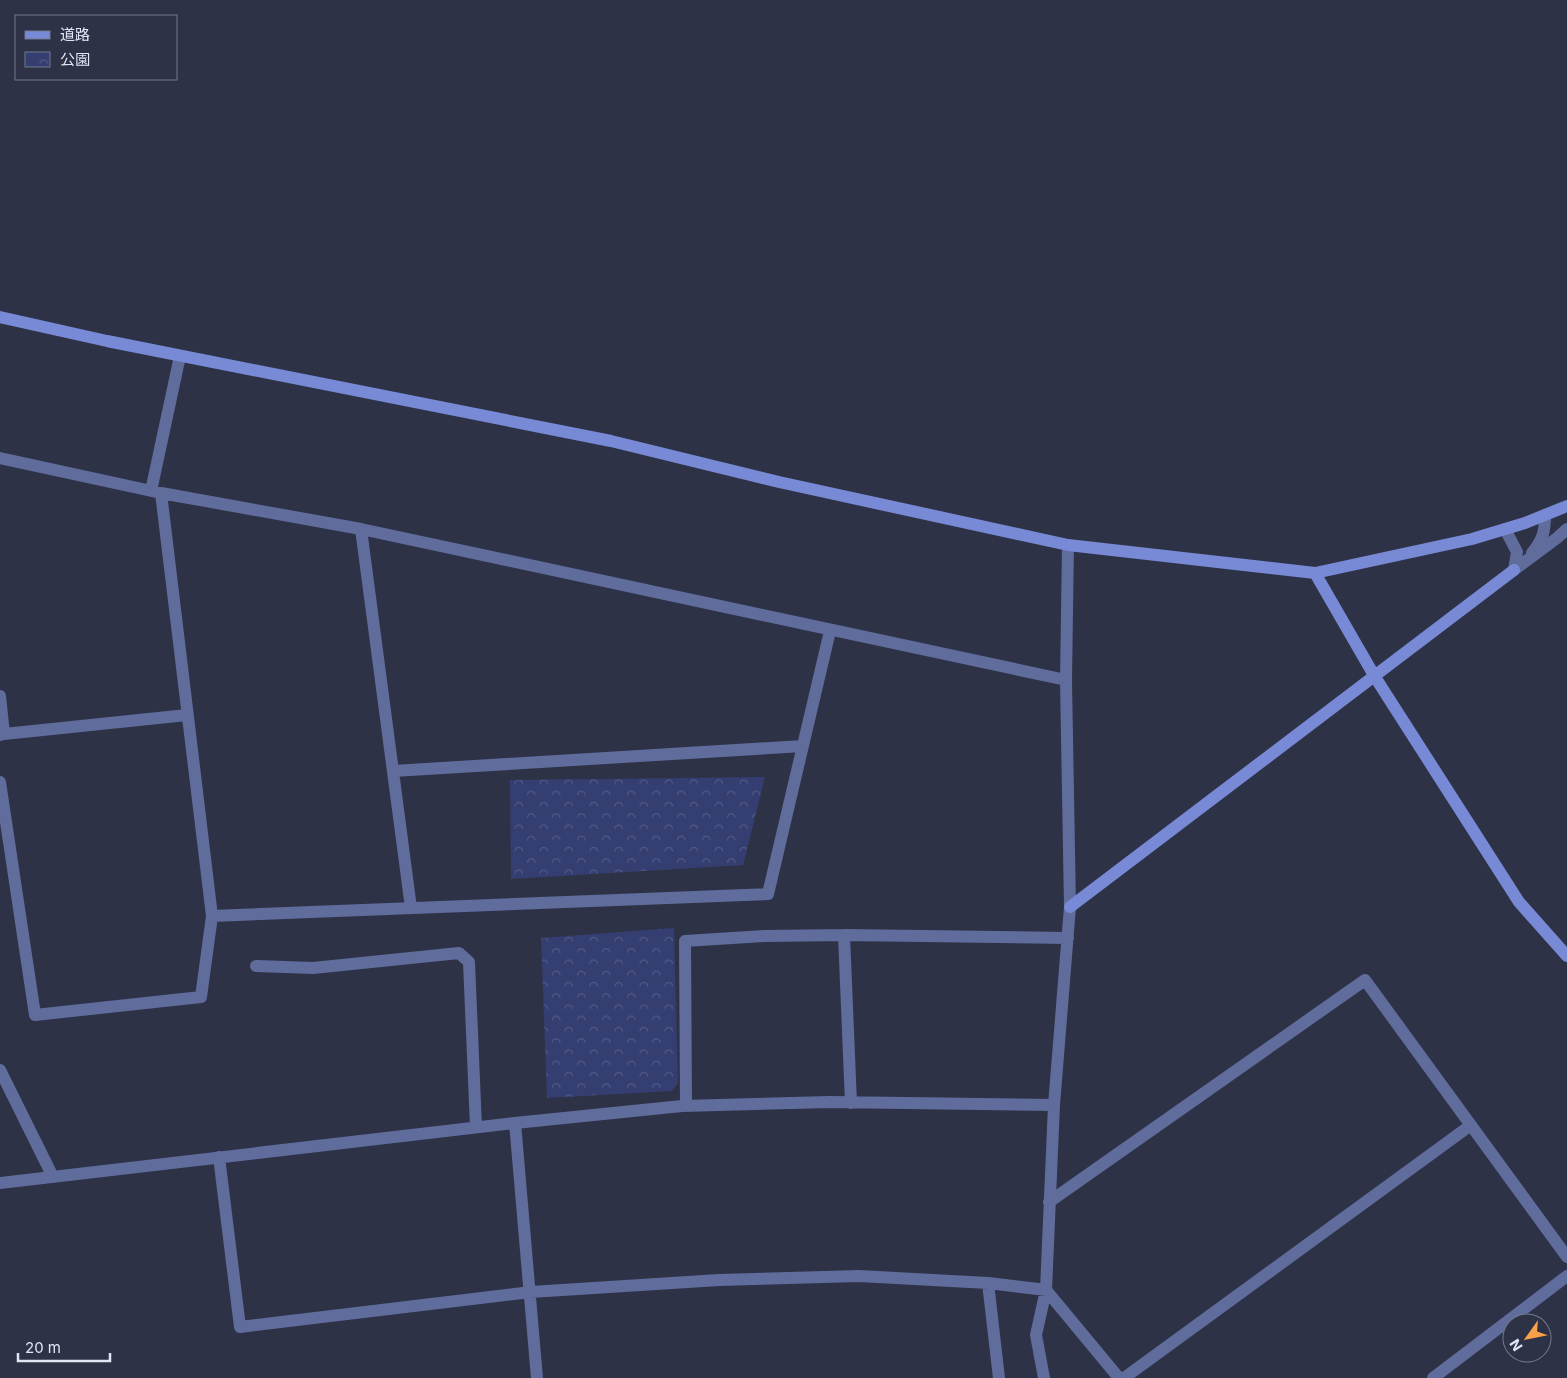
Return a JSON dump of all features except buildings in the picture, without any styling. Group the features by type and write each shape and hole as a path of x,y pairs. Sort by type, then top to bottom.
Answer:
{"street":[{"path":"0,317 180,356 611,441 778,482 1068,545 1315,573 1472,539 1505,530 1567,506"},
{"path":"0,782 35,1015 201,997 212,916 187,715 156,492 180,356"},
{"path":"0,458 156,492 361,529 830,631 1066,680"},
{"path":"1514,570 1541,542 1545,531 1545,515"},
{"path":"361,529 411,908"},
{"path":"1070,907 1375,677 1567,529"},
{"path":"1505,530 1517,552 1514,570"},
{"path":"1044,1378 1036,1335 1046,1290 1054,1105 1070,907 1066,680 1068,545"},
{"path":"1315,573 1375,677 1519,902 1567,956"},
{"path":"212,916 768,894 830,631"},
{"path":"0,696 2,735 187,715"},
{"path":"393,771 802,746"},
{"path":"686,1106 685,941 765,936 844,935 1068,938"},
{"path":"844,935 851,1103"},
{"path":"256,966 313,968 459,953 469,962 476,1127"},
{"path":"1049,1202 1365,980 1567,1256"},
{"path":"0,1070 53,1177"},
{"path":"0,1183 476,1127 686,1106 851,1103 1054,1105"},
{"path":"515,1123 537,1378"},
{"path":"1124,1378 1471,1125"},
{"path":"219,1157 240,1327 531,1292 720,1280 859,1276 988,1283 1046,1290 1119,1378"},
{"path":"1433,1378 1567,1276"},
{"path":"988,1283 999,1378"}],"green space":[{"path":"765,777 743,865 511,879 510,780"},
{"path":"674,928 678,1083 672,1091 547,1098 541,938"}]}
